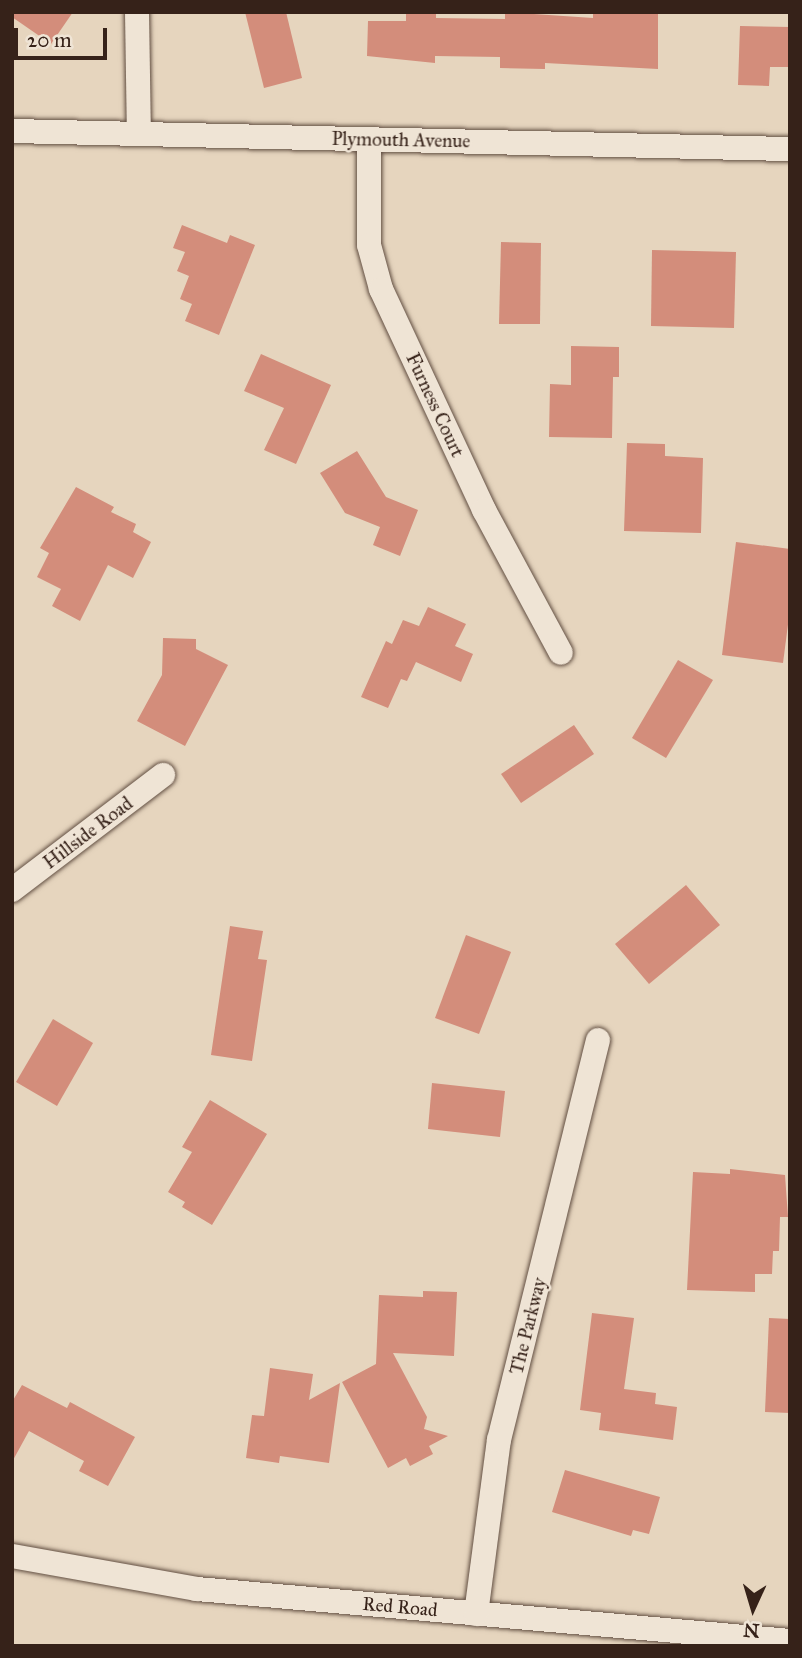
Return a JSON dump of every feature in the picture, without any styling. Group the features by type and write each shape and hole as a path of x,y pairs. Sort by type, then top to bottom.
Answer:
{"street":[{"path":"137,12 139,133"},
{"name":"Plymouth Avenue","path":"12,131 790,149"},
{"name":"Furness Court","path":"369,139 369,245 381,289 484,510 561,653"},
{"name":"Hillside Road","path":"12,890 163,775"},
{"name":"The Parkway","path":"476,1615 499,1440 598,1040"},
{"name":"Red Road","path":"12,1556 197,1589 790,1641"}],"building":[{"path":"12,12 73,12 51,44 12,17"},
{"path":"245,12 286,12 302,78 264,88"},
{"path":"406,12 436,12 436,18 505,19 505,12 593,18 593,12 658,12 658,69 545,63 545,69 500,68 500,57 435,56 435,63 367,56 368,21 406,21"},
{"path":"740,26 790,27 790,67 770,67 769,86 738,85"},
{"path":"182,225 227,243 230,235 255,245 219,335 185,321 192,304 180,299 189,276 177,271 185,252 173,248"},
{"path":"501,242 541,243 540,324 499,324"},
{"path":"652,250 736,252 734,328 651,326"},
{"path":"571,346 619,347 619,377 613,377 612,438 549,437 550,384 571,385"},
{"path":"261,354 331,385 296,464 264,450 284,408 244,391"},
{"path":"627,443 665,444 665,456 703,458 701,533 624,531"},
{"path":"357,451 386,497 418,510 400,556 373,545 380,527 345,513 320,473"},
{"path":"76,487 114,507 111,512 136,524 133,532 151,542 133,578 108,565 80,621 52,606 61,589 37,577 49,553 40,548"},
{"path":"736,542 790,549 790,609 783,663 722,655"},
{"path":"428,607 466,624 455,646 473,654 461,682 416,662 407,681 401,679 388,708 361,697 386,641 392,644 403,620 419,626"},
{"path":"163,638 196,639 196,649 228,665 185,746 137,721 162,675"},
{"path":"678,660 713,680 666,758 632,738"},
{"path":"574,725 594,754 521,803 501,774"},
{"path":"686,885 720,925 649,984 615,944"},
{"path":"230,926 263,931 258,959 267,960 252,1061 211,1055"},
{"path":"466,935 511,952 479,1034 435,1018"},
{"path":"53,1019 93,1043 57,1106 16,1082"},
{"path":"432,1083 505,1091 500,1137 428,1129"},
{"path":"210,1100 267,1134 212,1225 182,1207 185,1202 168,1192 192,1152 182,1147"},
{"path":"730,1169 785,1175 788,1217 780,1217 779,1251 773,1251 772,1274 755,1274 755,1292 687,1290 693,1172 730,1174"},
{"path":"423,1291 457,1292 454,1356 393,1353 427,1417 424,1429 448,1436 429,1446 433,1454 410,1466 406,1458 388,1468 342,1382 376,1364 379,1295 423,1297"},
{"path":"592,1313 634,1318 624,1389 656,1393 655,1404 677,1407 673,1440 599,1430 601,1413 580,1410"},
{"path":"769,1318 790,1319 790,1413 765,1412"},
{"path":"270,1368 313,1374 309,1400 340,1383 329,1463 280,1456 279,1463 246,1458 252,1415 264,1416"},
{"path":"22,1385 67,1408 70,1402 135,1437 108,1486 79,1471 84,1461 29,1431 12,1462 12,1402"},
{"path":"565,1470 660,1497 649,1534 633,1530 631,1536 552,1512"}]}
